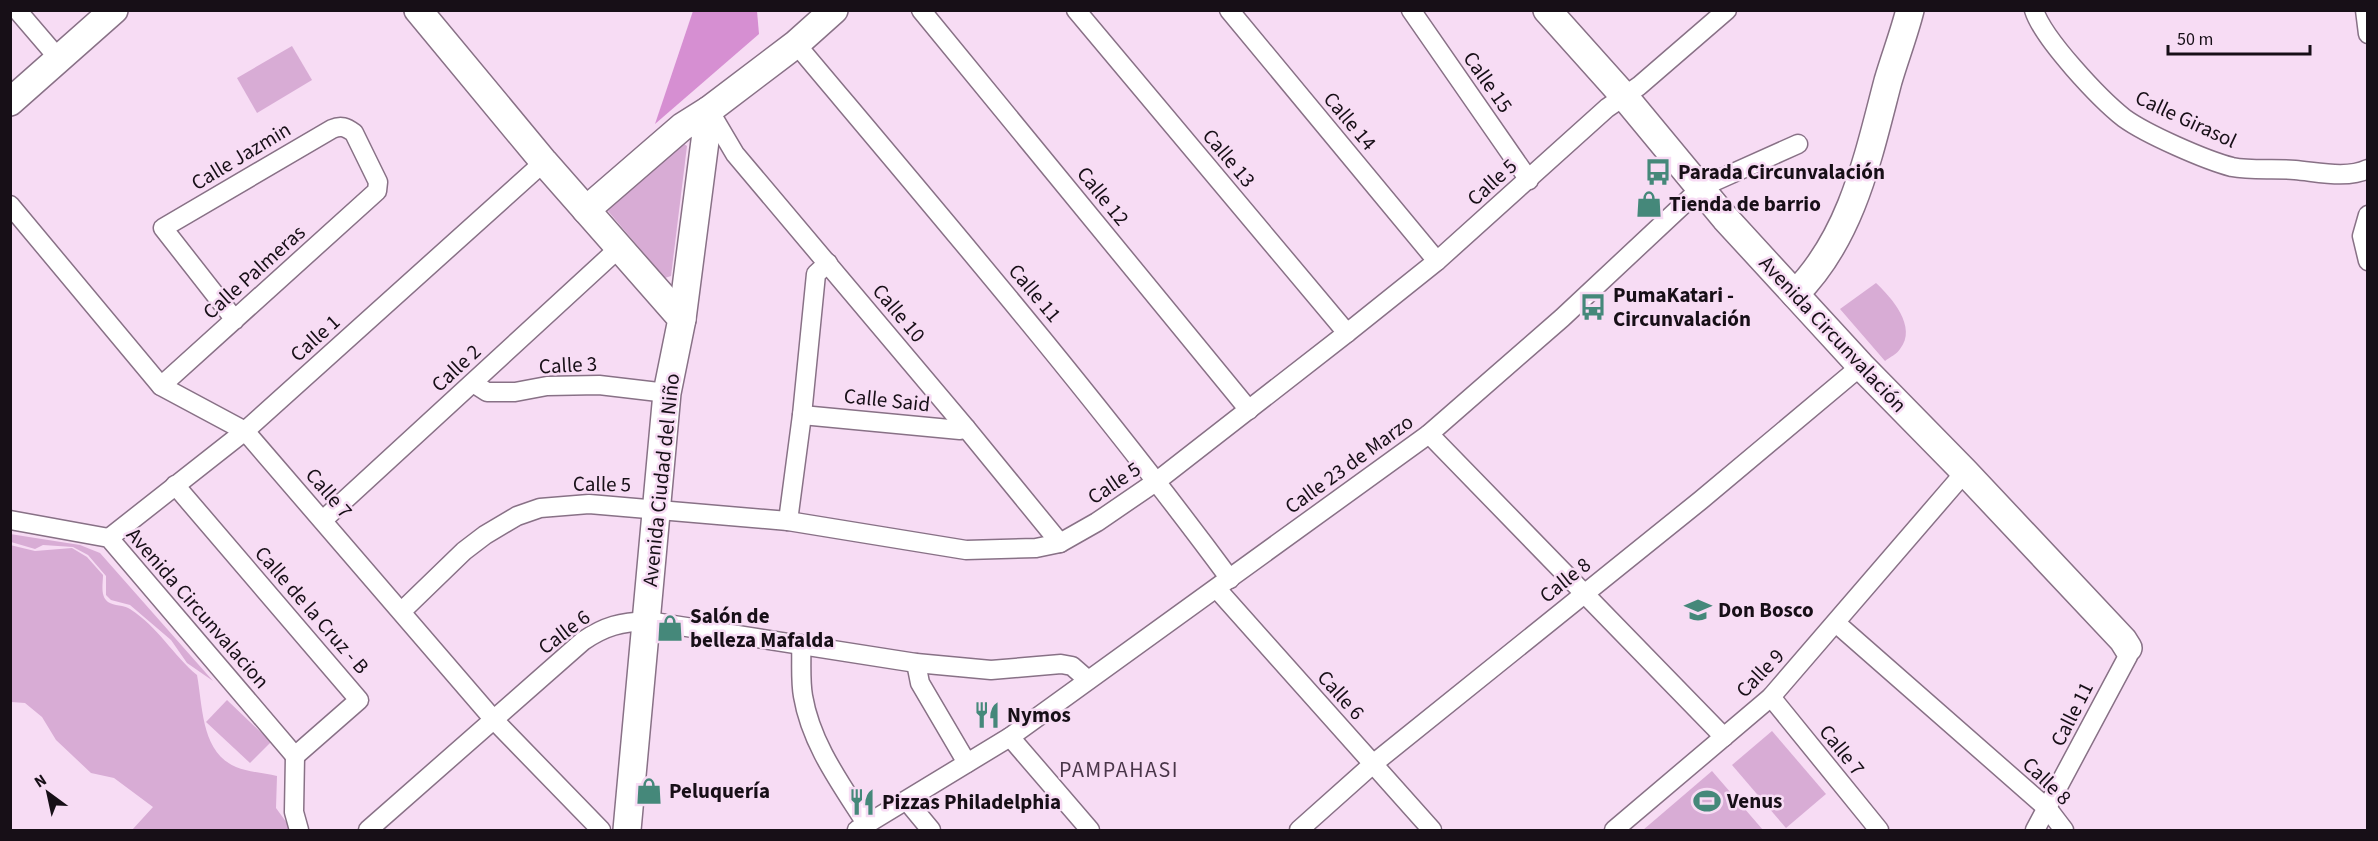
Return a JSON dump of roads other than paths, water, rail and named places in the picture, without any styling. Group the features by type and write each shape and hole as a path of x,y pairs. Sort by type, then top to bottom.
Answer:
{"street":[{"path":"17,10 59,59"},
{"path":"10,102 114,10"},
{"path":"418,10 544,162 682,319"},
{"path":"586,210 682,127 709,110 796,44 834,10"},
{"name":"Calle 12","path":"921,10 1250,410"},
{"name":"Calle 13","path":"1076,10 1347,333"},
{"name":"Calle 14","path":"1229,10 1437,261"},
{"name":"Calle 15","path":"1411,10 1529,180"},
{"name":"Avenida Circunvalación","path":"1547,10 1624,96 1725,218 1861,366 1965,472 2123,640 2127,648"},
{"path":"1795,294 1824,261 1868,165 1889,80 1910,10"},
{"name":"Calle Girasol","path":"2034,10 2047,37 2111,105 2125,118 2175,144 2216,162 2235,167 2346,174 2367,169"},
{"path":"2365,10 2367,34"},
{"name":"Calle 5","path":"402,611 464,551 517,516 540,508 588,504 788,521 966,550 1036,548 1059,543 1097,522 1157,480 1250,410 1437,261 1607,108 1639,86 1722,12"},
{"name":"Calle 11","path":"796,44 1034,325 1157,480 1223,584"},
{"name":"Calle 10","path":"709,110 735,154 966,428 1059,543"},
{"name":"Avenida Ciudad del Niño","path":"627,831 648,621 667,393 682,319 709,110"},
{"name":"Calle Palmeras","path":"161,386 377,191 378,182 354,133 344,127"},
{"name":"Calle Jazmin","path":"235,320 163,228 332,129 344,127"},
{"name":"Calle 23 de Marzo","path":"862,828 1010,737 1429,434 1562,318 1702,188 1798,144"},
{"name":"Calle 1","path":"109,538 245,431 544,162"},
{"name":"Calle 7","path":"10,205 161,386 245,431 494,720 601,831"},
{"path":"2367,215 2362,236 2367,261"},
{"name":"Calle 2","path":"323,520 619,248"},
{"path":"788,521 802,415 816,274 828,263"},
{"name":"Calle 8","path":"1299,831 1373,764 1861,366"},
{"name":"Calle 3","path":"473,383 487,392 515,392 547,386 599,385 667,393"},
{"name":"Calle Said","path":"802,415 960,430 966,428"},
{"path":"1429,434 1724,737"},
{"name":"Calle 9","path":"1614,831 1771,697 1965,472"},
{"name":"Calle de la Cruz - B","path":"175,485 359,700 295,756"},
{"name":"Avenida Circunvalacion","path":"10,520 109,538 295,756"},
{"name":"Calle 6","path":"1223,584 1432,831"},
{"name":"Calle 6","path":"368,831 583,641 599,630 618,622 648,621 916,663 991,670 1061,664 1072,666 1088,680"},
{"name":"Calle 8","path":"1836,623 2048,810 2064,831"},
{"path":"801,644 802,694 810,725 820,749 862,828"},
{"name":"Calle 11","path":"2036,831 2128,656 2127,648"},
{"path":"916,663 920,683 967,763"},
{"name":"Calle 7","path":"1771,697 1879,831"},
{"path":"1010,737 1090,831"},
{"path":"295,756 294,812 299,831"},
{"path":"907,801 931,831"}],"place":[{"name":"Parada Circunvalación","path":"1658,172"},
{"name":"Tienda de barrio","path":"1649,204"},
{"name":"PumaKatari - Circunvalación","path":"1593,307"},
{"name":"Don Bosco","path":"1698,610"},
{"name":"Salón de belleza Mafalda","path":"670,628"},
{"name":"Nymos","path":"987,715"},
{"name":"Peluquería","path":"649,791"},
{"name":"Venus","path":"1707,801"},
{"name":"Pizzas Philadelphia","path":"862,802"}],"district":[{"name":"PAMPAHASI","path":"1119,769"}]}
